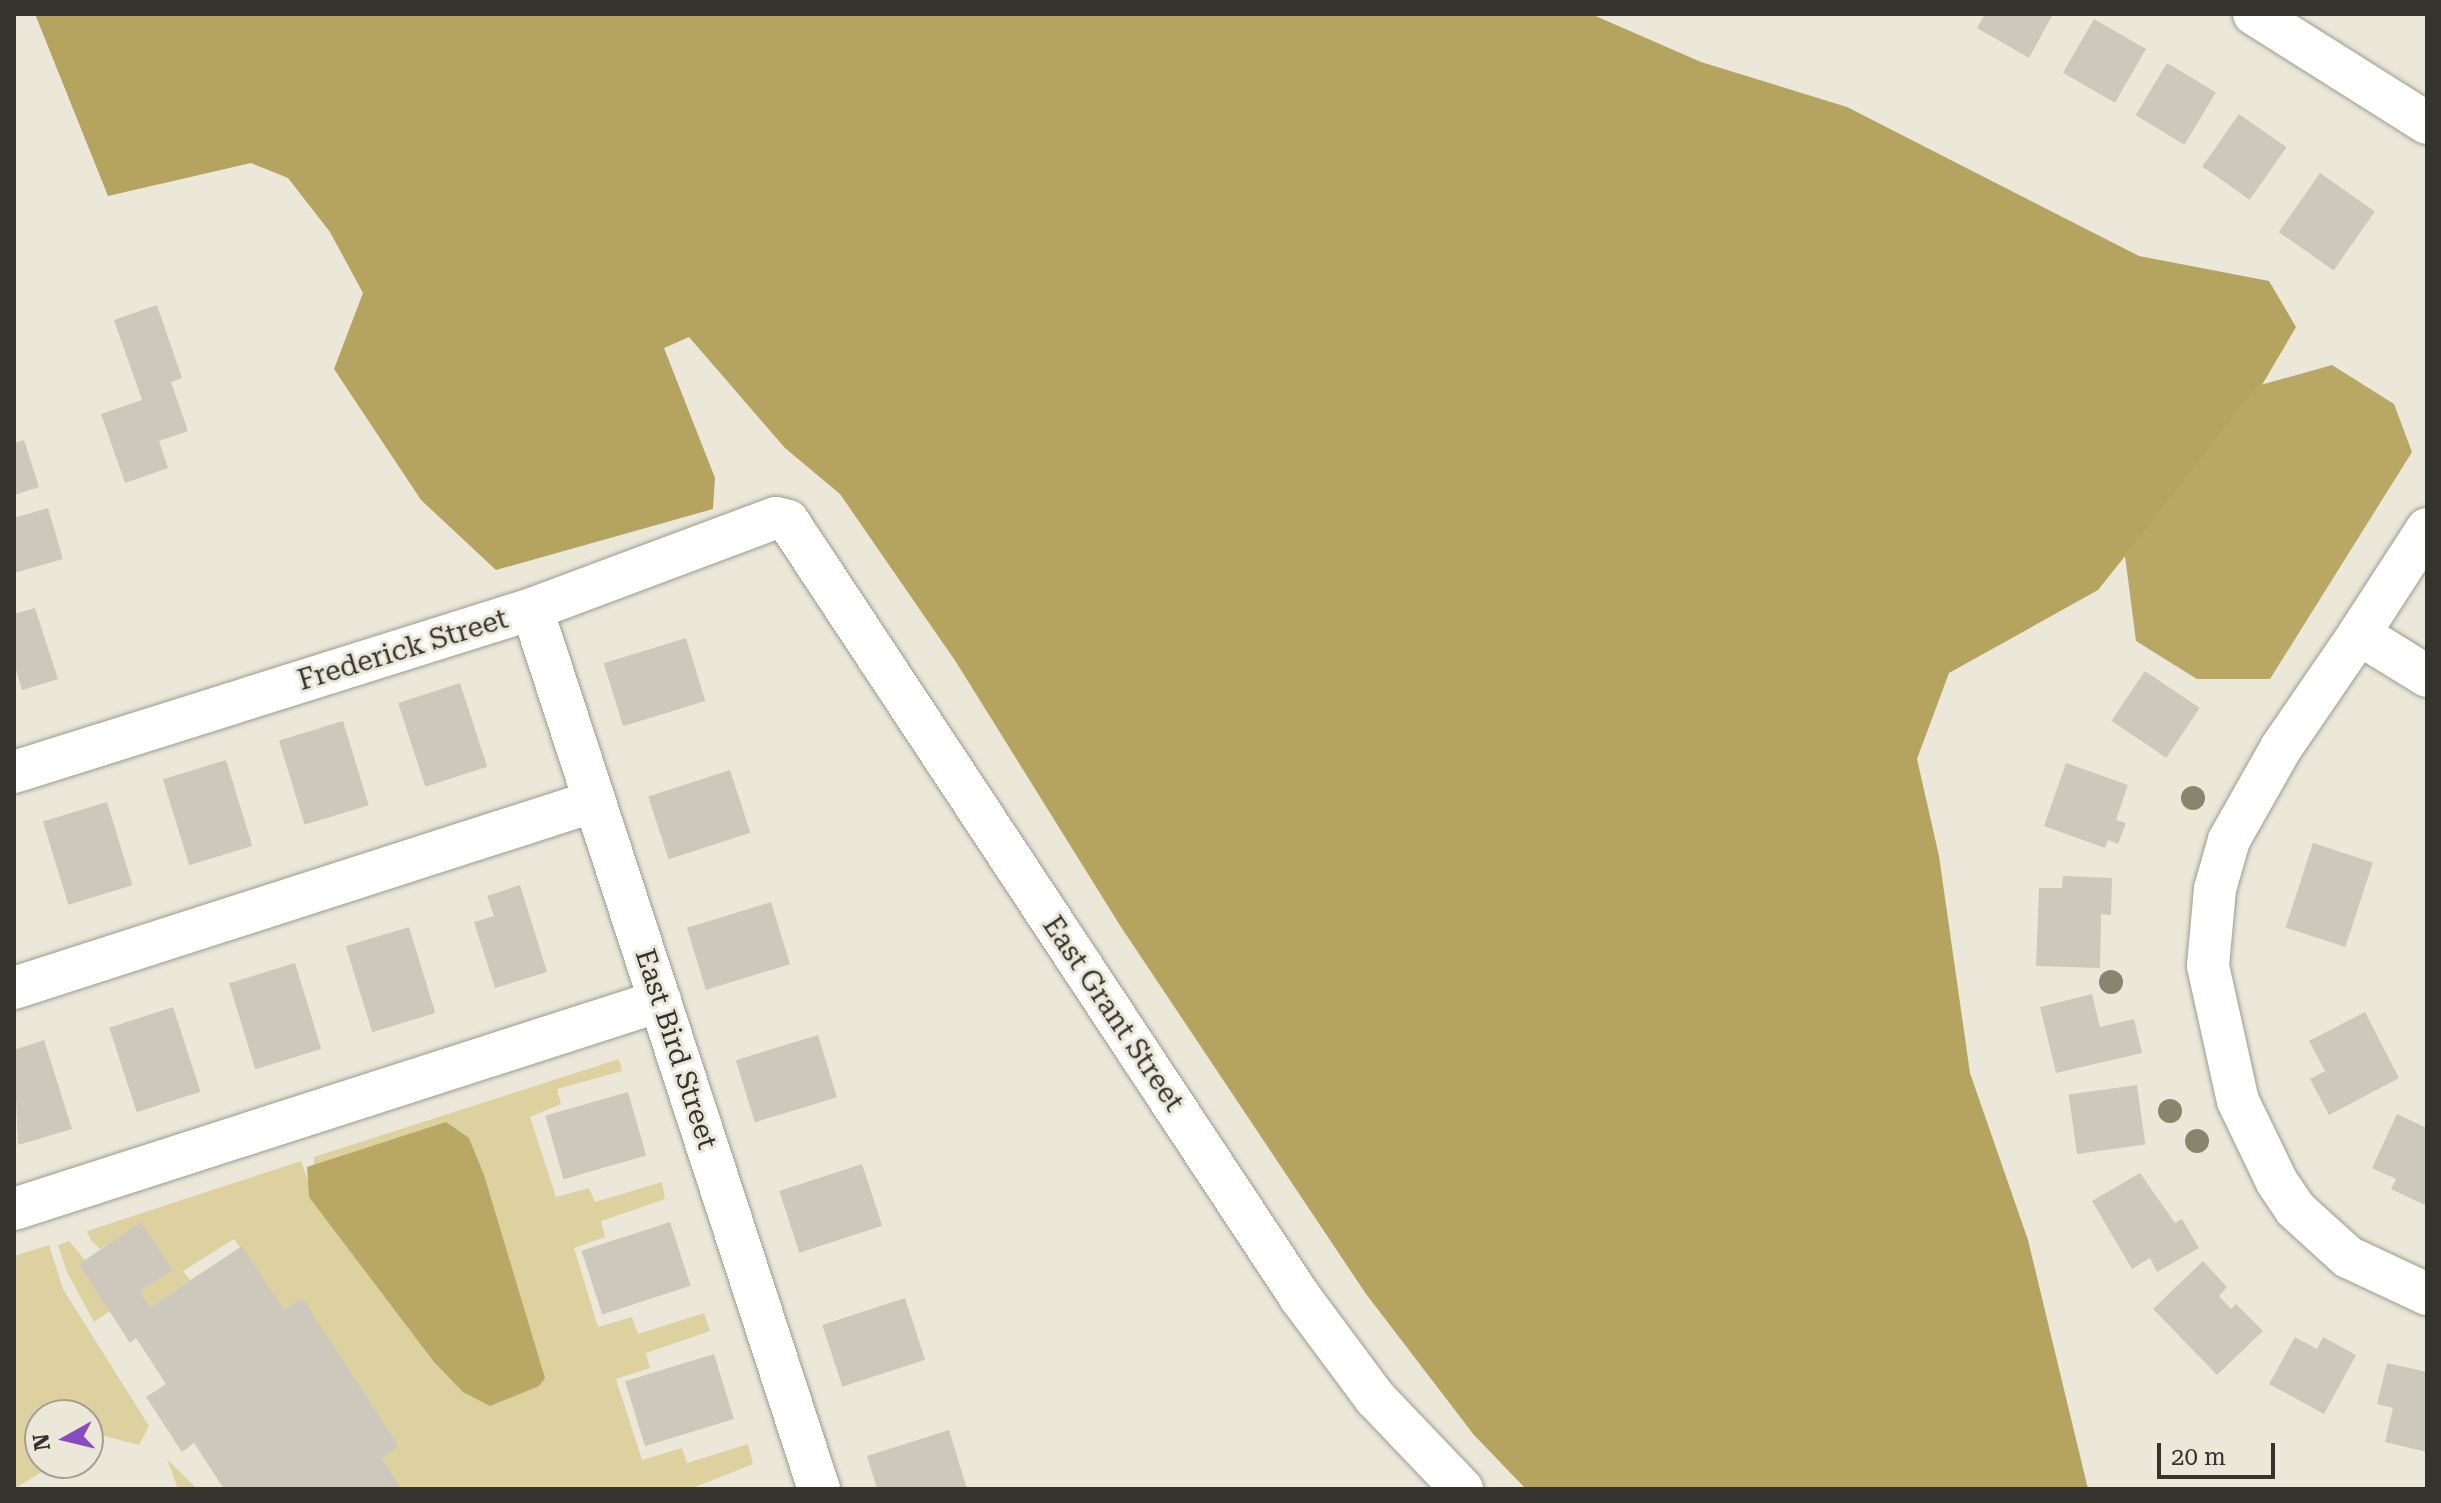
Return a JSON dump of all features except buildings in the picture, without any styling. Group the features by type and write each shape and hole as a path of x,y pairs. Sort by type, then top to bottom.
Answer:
{"street":[{"path":"2254,14 2427,123"},
{"name":"Frederick Street","path":"14,772 532,609 776,518 788,521"},
{"name":"East Grant Street","path":"788,521 1300,1297 1375,1398 1462,1489"},
{"path":"2427,529 2281,748 2229,840 2209,925 2215,1011 2238,1101 2260,1152 2295,1209 2348,1257 2427,1294"},
{"name":"East Bird Street","path":"532,609 819,1489"},
{"path":"2359,634 2427,676"},
{"path":"14,988 595,801"},
{"path":"14,1209 660,1001"}],"shaded area":[{"path":"35,14 1591,14 1701,62 1847,107 2139,256 2269,281 2296,327 2262,385 2098,590 1949,673 1917,759 1939,856 1970,1073 2028,1240 2088,1489 1526,1489 1474,1435 1366,1294 1121,927 956,662 840,494 785,448 689,337 664,348 715,478 713,509 496,570 421,500 334,369 363,293 330,232 288,178 251,163 108,196"},
{"path":"2332,365 2394,404 2412,452 2270,679 2197,679 2136,641 2125,556 2257,386"},
{"path":"619,1059 622,1071 557,1089 561,1104 530,1117 556,1197 589,1188 595,1202 662,1182 665,1199 601,1221 605,1237 574,1248 598,1327 632,1317 638,1334 704,1313 710,1331 646,1353 650,1368 616,1379 642,1460 682,1448 687,1463 748,1444 753,1464 690,1489 402,1489 382,1458 399,1446 301,1299 284,1310 234,1239 183,1271 190,1280 150,1307 140,1291 172,1270 141,1223 100,1249 87,1231 301,1161 314,1197 314,1157"},
{"path":"446,1122 469,1138 484,1175 545,1378 539,1386 490,1406 463,1392 434,1362 309,1197 307,1167"},
{"path":"69,1241 85,1260 79,1264 110,1311 94,1322 67,1272 58,1245"},
{"path":"49,1245 63,1289 149,1426 139,1445 104,1436 104,1399 24,1399 24,1479 30,1479 14,1489 14,1256"},
{"path":"167,1459 197,1489 178,1489"}]}
